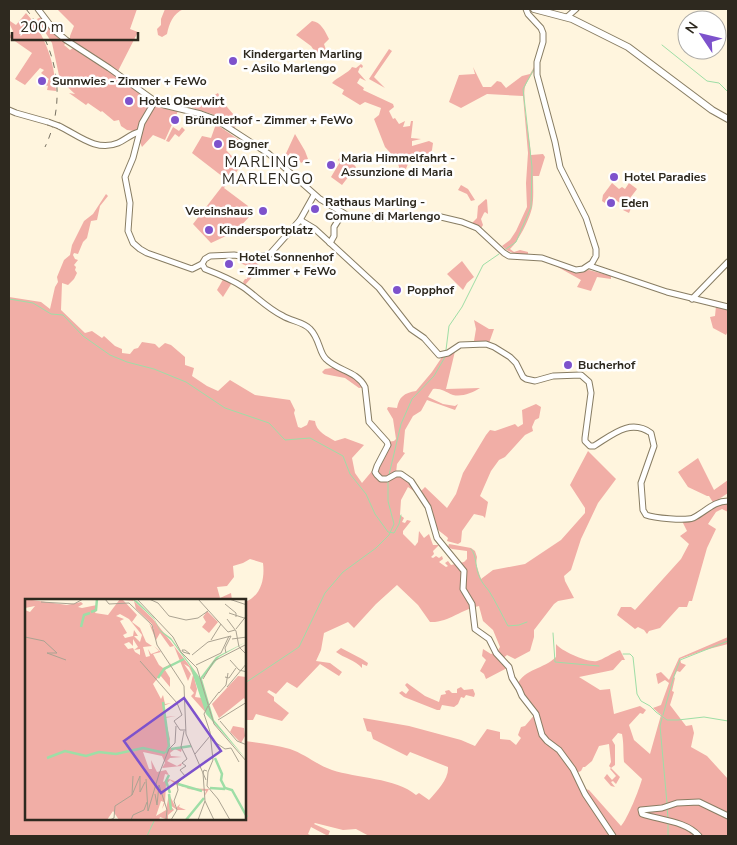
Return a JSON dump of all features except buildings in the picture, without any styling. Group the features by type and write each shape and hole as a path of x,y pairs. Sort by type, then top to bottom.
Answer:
{"main road":[{"path":"534,9 567,17 631,49 712,110 728,119"}],"street":[{"path":"38,9 54,30 66,40 156,102 215,119 269,154 314,195 343,213 359,218 441,217 477,228 509,256 542,258 578,270 591,264 596,256 594,238 579,202 564,178 560,167 556,142 537,75 536,62 544,38 541,28 529,16 526,9"},
{"path":"567,17 576,9"},
{"path":"156,102 146,115 125,177 130,204 128,231 133,243 147,253 192,269 202,264 210,256 253,258 269,254 300,220 314,195"},
{"path":"9,110 16,114 59,126 92,144 102,147 115,144 139,132"},
{"path":"330,243 334,236 334,227 343,213"},
{"path":"300,220 315,229 379,288 411,329 424,338 439,355 446,354 460,345 486,344 494,346 516,363 526,379 535,380 578,374 586,378 591,393 585,438 587,444 594,446 616,432 634,426 651,433 654,442 653,450 641,483 643,510 646,515 660,518 691,519 720,502 728,501"},
{"path":"692,300 728,262"},
{"path":"202,264 205,268 225,276 242,286 283,317 308,327 318,339 324,358 363,382 369,422 388,445 377,466 377,475 381,479 387,479 396,474 402,474 411,481 425,502 437,538 464,570 463,589 472,604 474,629 489,638 496,653 509,666 512,678 522,696 536,714 542,735 559,750 573,769 585,794 613,836"},
{"path":"591,264 692,300 728,307"},
{"path":"699,836 687,827 642,814 641,810 662,808 676,803 699,802 728,816"}],"shaded area":[{"path":"57,9 137,9 130,29 138,32 118,71 70,41 74,26"},
{"path":"165,9 184,9 174,16 167,34 162,37 158,35 157,29 161,25"},
{"path":"26,13 39,30 48,49 54,70 56,91 47,90 48,86 45,85 49,79 41,73 44,70 40,68 25,85 15,79 32,53 9,37 13,31 9,23 10,21 16,25"},
{"path":"41,17 66,43 64,45 70,50 73,48 108,71 111,71 124,81 123,83 126,83 152,100 157,107 178,111 165,140 153,135 142,147 135,131 127,130 121,126 119,120 114,121 102,111 88,103 86,105 69,93 75,94 60,80 52,43 37,19"},
{"path":"312,21 320,25 329,39 324,44 327,53 320,59 311,46 296,35"},
{"path":"389,49 392,51 374,77 385,88 369,79"},
{"path":"537,62 524,93 531,155 543,154 545,157 539,176 533,176 532,208 520,236 510,249 514,252 520,250 528,252 528,254 517,254 508,251 502,246 510,240 516,231 527,207 528,153 523,96 487,94 461,108 449,102 459,75 475,74 473,67 483,87 491,87 497,81 501,82 506,88 522,76 530,74"},
{"path":"361,64 363,66 362,68 360,67 358,72 366,81 360,78 357,83 364,88 363,90 393,104 394,107 389,111 393,119 395,118 399,124 405,121 403,127 410,126 411,121 413,121 411,138 421,139 412,141 412,146 429,141 433,143 428,157 411,156 404,174 401,174 397,160 385,147 374,119 379,115 381,108 365,102 360,105 342,94 344,90 332,83 352,67 356,68"},
{"path":"218,93 222,101 239,121 234,129 212,114 192,108 193,105 201,103"},
{"path":"216,124 239,140 226,150 241,166 234,175 227,177 230,180 224,188 248,206 245,210 251,215 234,233 229,230 226,236 211,243 193,224 227,180 192,153 202,136 211,138"},
{"path":"173,127 179,131 182,127 185,130 179,137 175,134 169,142 166,141"},
{"path":"295,134 308,159 301,163 297,156 290,153 285,162 283,160"},
{"path":"343,153 356,167 342,185 331,177"},
{"path":"612,183 619,189 622,187 625,189 629,183 637,189 627,202 632,206 629,213 623,210 625,206 609,196 605,203 602,201 603,195"},
{"path":"461,185 468,189 475,200 471,201 467,194 458,190"},
{"path":"106,194 108,196 100,206 97,220 91,221 87,238 83,242 78,254 74,253 73,255 78,260 74,265 77,273 68,285 62,283 61,310 85,333 92,331 102,338 104,336 115,346 122,349 122,353 130,354 142,342 155,344 159,348 165,343 171,345 185,357 185,365 194,368 192,376 207,386 218,391 230,380 255,395 290,400 295,410 294,413 298,427 301,428 307,425 309,420 315,421 320,431 335,441 345,438 364,445 352,458 355,473 362,483 372,471 387,442 396,439 393,419 387,409 388,407 397,408 403,396 416,391 442,357 445,357 456,347 446,389 480,388 460,395 453,395 433,389 428,397 443,404 455,406 458,404 455,410 427,400 421,411 413,416 405,430 403,452 405,453 397,464 396,473 402,474 419,493 425,487 447,508 456,494 463,473 490,430 495,431 515,424 518,427 523,424 522,410 536,404 541,407 539,418 535,420 532,427 533,431 525,435 505,457 499,460 491,471 480,496 488,502 485,518 474,514 462,531 461,542 458,544 447,541 448,538 432,521 423,501 408,487 401,500 400,515 404,518 402,522 411,521 403,531 403,534 415,546 418,542 419,531 424,538 429,534 433,545 439,545 433,551 434,554 431,557 436,556 439,558 442,556 443,559 439,562 446,567 448,566 445,563 448,561 451,565 464,562 467,559 467,551 452,549 448,547 449,544 471,548 475,551 477,557 476,564 481,579 493,570 525,564 561,540 585,513 585,508 570,485 588,451 616,479 598,503 581,539 571,570 564,576 574,598 558,601 554,604 534,630 530,651 515,659 507,655 502,659 509,667 486,679 480,671 486,660 482,656 483,649 491,654 497,652 500,647 493,630 483,621 479,606 437,622 430,622 418,605 397,585 354,628 348,622 324,633 321,650 316,661 330,663 342,672 339,676 320,664 297,688 287,682 276,694 269,690 267,692 274,697 274,701 289,713 282,721 256,714 253,720 246,720 246,601 255,596 261,586 263,563 250,559 233,566 234,577 227,586 217,587 220,598 231,593 232,599 25,599 25,820 246,820 246,741 290,749 332,770 398,785 416,795 419,793 429,800 445,780 448,767 410,752 407,756 373,739 371,732 367,731 363,718 409,726 461,740 475,746 487,729 500,732 500,739 510,740 516,745 521,738 518,735 521,727 525,726 536,713 517,685 529,672 556,657 556,644 575,656 593,661 597,661 620,650 625,660 622,660 613,670 579,677 600,690 610,689 614,714 640,706 646,710 643,714 640,713 629,725 634,740 650,754 661,715 653,708 661,705 669,683 665,680 658,684 656,674 661,672 669,680 679,658 728,637 728,644 680,659 681,663 686,665 680,672 677,671 674,677 672,691 674,692 670,705 686,726 692,725 694,733 691,747 707,756 728,779 728,836 369,836 356,829 343,830 315,823 330,831 328,836 311,827 308,834 312,836 9,836 9,297 41,302 50,309 58,282 57,277 64,260 70,255 72,245 84,221 93,214","holes":["618,733 622,734 624,762 642,779 630,811 621,826 589,790 582,788 576,773 592,761 599,746 609,744 611,762 609,766 611,768 615,765 615,745 612,740"]},
{"path":"486,199 488,214 485,212 481,219 483,225 480,230 471,224 477,218 478,206"},
{"path":"239,258 254,260 260,267 259,273 252,277 245,285 243,282 247,279 249,271 246,270 247,266 238,262"},
{"path":"462,261 474,277 463,290 447,274"},
{"path":"557,265 577,272 589,270 611,276 611,279 597,277 591,291 577,287 581,280"},
{"path":"225,276 233,281 223,297 217,290"},
{"path":"716,306 728,309 728,331 726,335 713,328 710,317 715,316"},
{"path":"474,320 489,329 494,329 489,343 474,341 476,329"},
{"path":"338,367 355,375 365,387 359,388 345,378 322,372 325,369"},
{"path":"698,458 714,490 728,480 728,493 719,499 721,502 728,501 728,512 722,509 716,512 708,524 716,529 707,548 692,601 689,601 687,607 679,607 660,628 649,631 647,634 638,627 635,629 617,615 621,607 631,607 635,610 681,559 689,544 680,536 687,531 682,519 688,519 714,504 709,496 688,487 678,472"},
{"path":"341,648 368,663 367,666 362,664 362,668 336,652"},
{"path":"407,683 425,696 439,702 441,695 446,694 445,691 449,690 452,693 457,693 457,689 461,687 464,690 473,689 475,694 474,697 466,695 464,698 461,697 458,704 454,707 442,705 440,710 437,710 404,697 399,693 402,691 406,694 409,690 405,685"},
{"path":"610,769 620,777 616,784 613,781 611,782 615,787 611,786 604,778 607,774 612,780 616,776"}],"waterway":[{"path":"662,45 707,81 719,83 728,92"},
{"path":"506,249 516,242 531,207 532,167 523,89 534,69"},
{"path":"446,350 449,326 462,307 483,265 499,254"},
{"path":"9,299 33,303 51,314 63,315 83,336 110,355 127,362 154,369 186,382 225,408 269,423 285,440 310,438 343,456 350,474 366,494 375,514 388,532 394,533 401,515"},
{"path":"389,475 401,424 412,399 434,376 445,357"},
{"path":"246,682 299,647 325,593 343,572 376,548 389,535 394,524 388,501 388,482"},
{"path":"471,549 481,580 492,595 508,626 527,622"},
{"path":"553,633 555,662 599,666"},
{"path":"663,715 680,660 728,641"},
{"path":"623,654 630,654 633,657 637,694 641,701 667,720 704,717 728,721"},
{"path":"662,718 660,726 667,803"},
{"path":"667,807 668,818"},
{"path":"147,836 155,820"},
{"path":"668,822 668,836"}],"railway":[{"path":"26,9 46,41 56,75 56,112 45,147"}],"place":[{"name":"Kindergarten Marling - Asilo Marlengo","path":"233,61"},
{"name":"Sunnwies - Zimmer + FeWo","path":"42,81"},
{"name":"Hotel Oberwirt","path":"129,101"},
{"name":"Bründlerhof - Zimmer + FeWo","path":"175,120"},
{"name":"Bogner","path":"218,144"},
{"name":"Maria Himmelfahrt - Assunzione di Maria","path":"331,165"},
{"name":"Hotel Paradies","path":"614,177"},
{"name":"Eden","path":"611,203"},
{"name":"Rathaus Marling - Comune di Marlengo","path":"315,209"},
{"name":"Vereinshaus","path":"263,211"},
{"name":"Kindersportplatz","path":"209,230"},
{"name":"Hotel Sonnenhof - Zimmer + FeWo","path":"229,264"},
{"name":"Popphof","path":"397,290"},
{"name":"Bucherhof","path":"568,365"}],"district":[{"name":"MARLING - MARLENGO","path":"268,170"}]}
